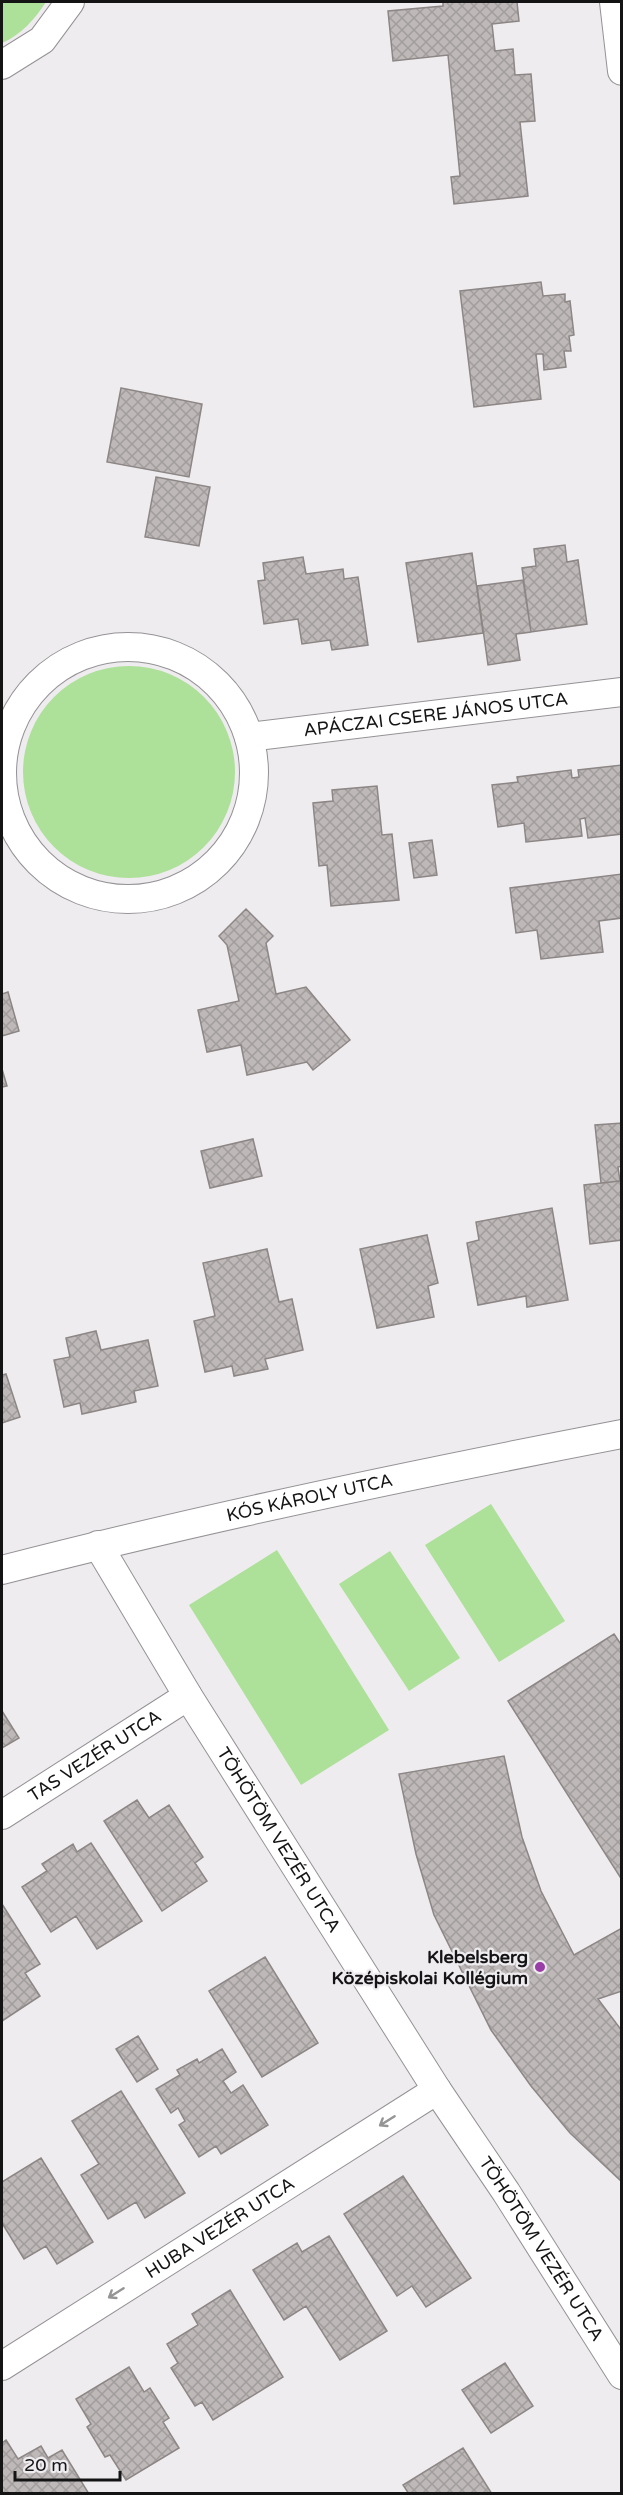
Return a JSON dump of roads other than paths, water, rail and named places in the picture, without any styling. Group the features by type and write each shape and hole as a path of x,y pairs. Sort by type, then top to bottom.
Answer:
{"street":[{"path":"2,65 42,40 70,2"},
{"path":"614,2 621,71"},
{"path":"146,646 192,662 228,694 247,727 249,737 256,777 248,818 227,853 196,880 158,897 117,900 76,890 42,867 16,835 2,796 2,748 20,704 54,669 98,649 146,646"},
{"name":"APÁCZAI CSERE JÁNOS UTCA","path":"249,737 621,692"},
{"name":"KÓS KÁROLY UTCA","path":"2,1570 98,1545 418,1473 621,1434"},
{"name":"TÖHÖTÖM VEZÉR UTCA","path":"98,1545 188,1696 437,2090 506,2192 621,2375"},
{"name":"TAS VEZÉR UTCA","path":"2,1815 188,1696"},
{"name":"HUBA VEZÉR UTCA","path":"2,2366 437,2090"}],"place":[{"name":"Klebelsberg Középiskolai Kollégium","path":"540,1967"}]}
